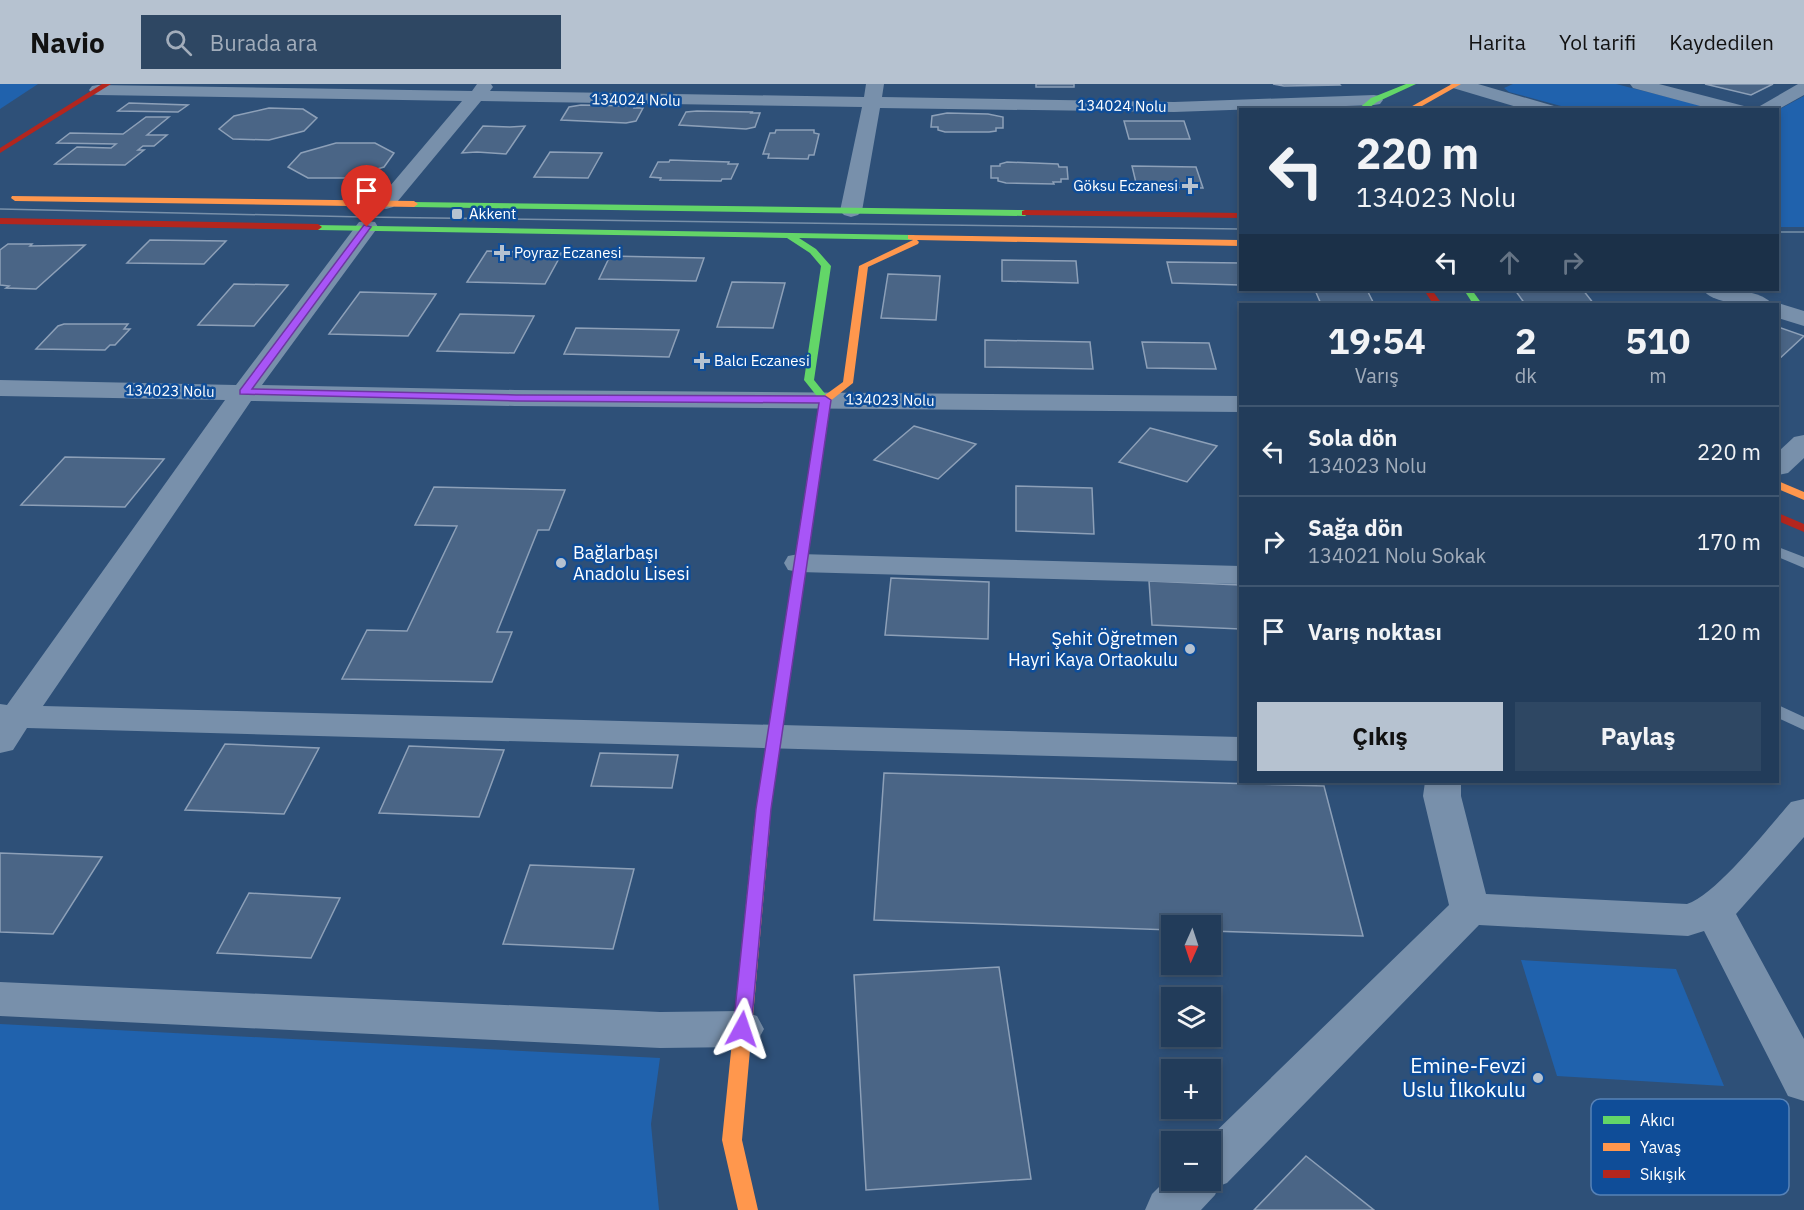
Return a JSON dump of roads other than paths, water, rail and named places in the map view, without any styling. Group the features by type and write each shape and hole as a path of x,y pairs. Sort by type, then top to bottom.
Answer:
{"main road":[{"path":"1367,105 1412,84"},
{"path":"1412,108 1457,84"},
{"path":"0,151 103,87"},
{"path":"16,187 45,198"},
{"path":"0,198 1239,216"},
{"path":"2,221 1239,243"},
{"path":"789,236 813,251 826,266 809,380 825,400"},
{"path":"748,1210 732,1140 742,1029 763,809 825,400 848,383 864,266 897,249 927,238"},
{"path":"1779,485 1804,495"},
{"path":"1779,517 1804,528"}],"street":[{"path":"1116,84 1120,106"},
{"path":"1457,84 1541,108"},
{"path":"1639,84 1730,108"},
{"name":"134024 Nolu","path":"103,87 873,93 1239,112"},
{"path":"1766,108 1804,88"},
{"path":"386,203 481,91"},
{"path":"851,211 859,179 873,93"},
{"name":"134024 Nolu","path":"1174,107 1207,104 1367,105"},
{"path":"6,724 244,392 367,227"},
{"path":"1718,291 1757,303"},
{"path":"1779,310 1804,319"},
{"name":"134023 Nolu","path":"0,388 516,398 1239,404"},
{"path":"1779,466 1804,443"},
{"path":"799,563 1239,575"},
{"path":"6,724 1239,749"},
{"path":"1443,783 1442,796 1470,909"},
{"path":"1221,1157 1470,909 1688,920 1714,911 1733,893 1804,812"},
{"path":"1714,911 1804,1081"},
{"path":"0,999 660,1030 742,1029"},
{"path":"1169,1210 1187,1191"}],"lane":[{"path":"1779,552 1804,563"},
{"path":"1779,712 1804,724"}],"tram line":[{"path":"0,209 363,217 1239,229"},
{"path":"1779,232 1804,232"}],"place":[{"name":"Göksu Eczanesi","path":"1190,186"},
{"name":"Akkent","path":"457,214"},
{"name":"Poyraz Eczanesi","path":"502,253"},
{"name":"Balcı Eczanesi","path":"702,361"},
{"name":"Bağlarbaşı Anadolu Lisesi","path":"561,563"},
{"name":"Şehit Öğretmen Hayri Kaya Ortaokulu","path":"1190,649"},
{"name":"Emine-Fevzi Uslu İlkokulu","path":"1538,1078"}]}
